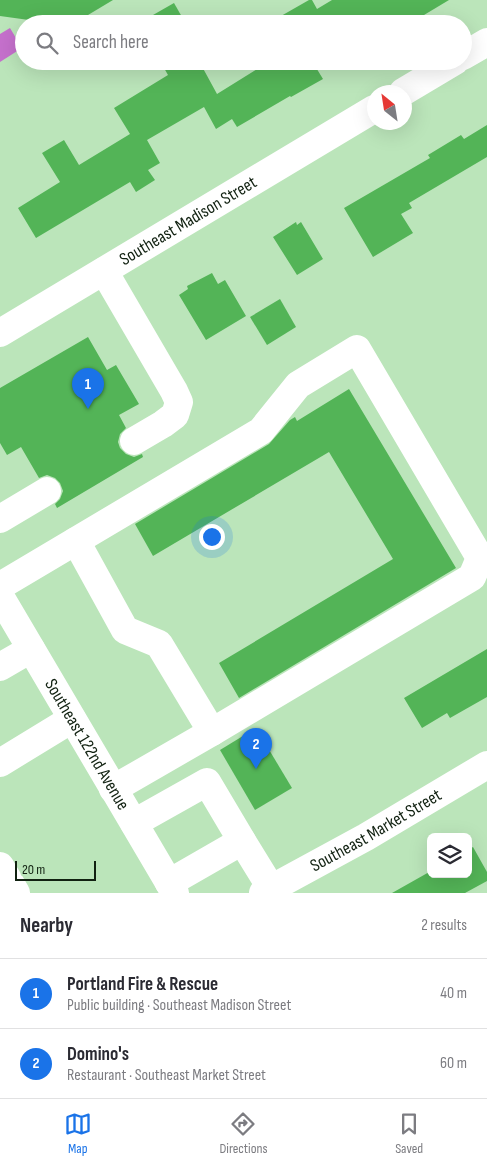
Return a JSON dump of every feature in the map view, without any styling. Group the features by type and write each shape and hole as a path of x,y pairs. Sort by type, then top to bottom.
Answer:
{"street":[{"path":"472,51 487,42"},
{"path":"412,87 440,70"},
{"name":"Southeast Madison Street","path":"0,333 367,113"},
{"path":"104,271 179,402 175,415 134,441"},
{"path":"0,586 260,431 298,385 357,349 480,558 472,577 113,789"},
{"path":"0,519 47,491"},
{"path":"76,541 125,630 159,644 212,732"},
{"name":"Southeast 122nd Avenue","path":"0,596 172,888"},
{"path":"0,667 31,649"},
{"path":"0,764 72,719"},
{"name":"Southeast Market Street","path":"267,891 366,837 487,765"},
{"path":"134,823 207,782 242,840 267,891"},
{"path":"172,888 242,840"},
{"path":"0,866 16,893"}],"shaded area":[{"path":"10,28 15,36 15,52 0,62 0,34"}],"building":[{"path":"0,0 113,0 88,15 15,15 15,18 0,16"},
{"path":"309,0 312,0 317,9 332,0 449,0 424,15 283,15"},
{"path":"174,3 181,15 153,15"},
{"path":"165,70 204,70 217,94 256,70 318,70 323,79 237,127 232,119 216,129 204,107 147,140 160,163 148,170 155,180 136,192 130,182 36,238 18,208 60,182 42,153 64,140 79,165 130,134 114,108 168,75"},
{"path":"487,125 487,157 409,203 412,208 401,214 413,233 373,257 344,208 430,158 428,155 461,135 464,139"},
{"path":"296,222 297,225 301,222 323,259 297,275 273,237"},
{"path":"212,273 218,284 225,280 246,316 206,340 179,295 188,289 187,286"},
{"path":"280,299 296,327 267,345 250,317"},
{"path":"88,337 107,370 116,365 139,404 119,415 126,428 120,434 118,442 120,448 126,454 134,457 142,454 143,457 57,508 55,504 60,499 63,491 60,483 55,478 47,475 39,478 21,447 7,455 0,443 0,388"},
{"path":"349,389 456,568 239,698 219,663 393,559 329,452 153,556 135,524 269,444 290,420 295,417 297,421"},
{"path":"487,649 487,697 450,718 447,713 422,728 404,698"},
{"path":"256,728 292,788 255,810 220,750"},
{"path":"472,848 487,872 487,881 465,893 392,893 427,873 427,878 472,878"}],"place":[{"name":"Portland Fire & Rescue","path":"88,409"},
{"name":"Domino's","path":"256,769"}]}
